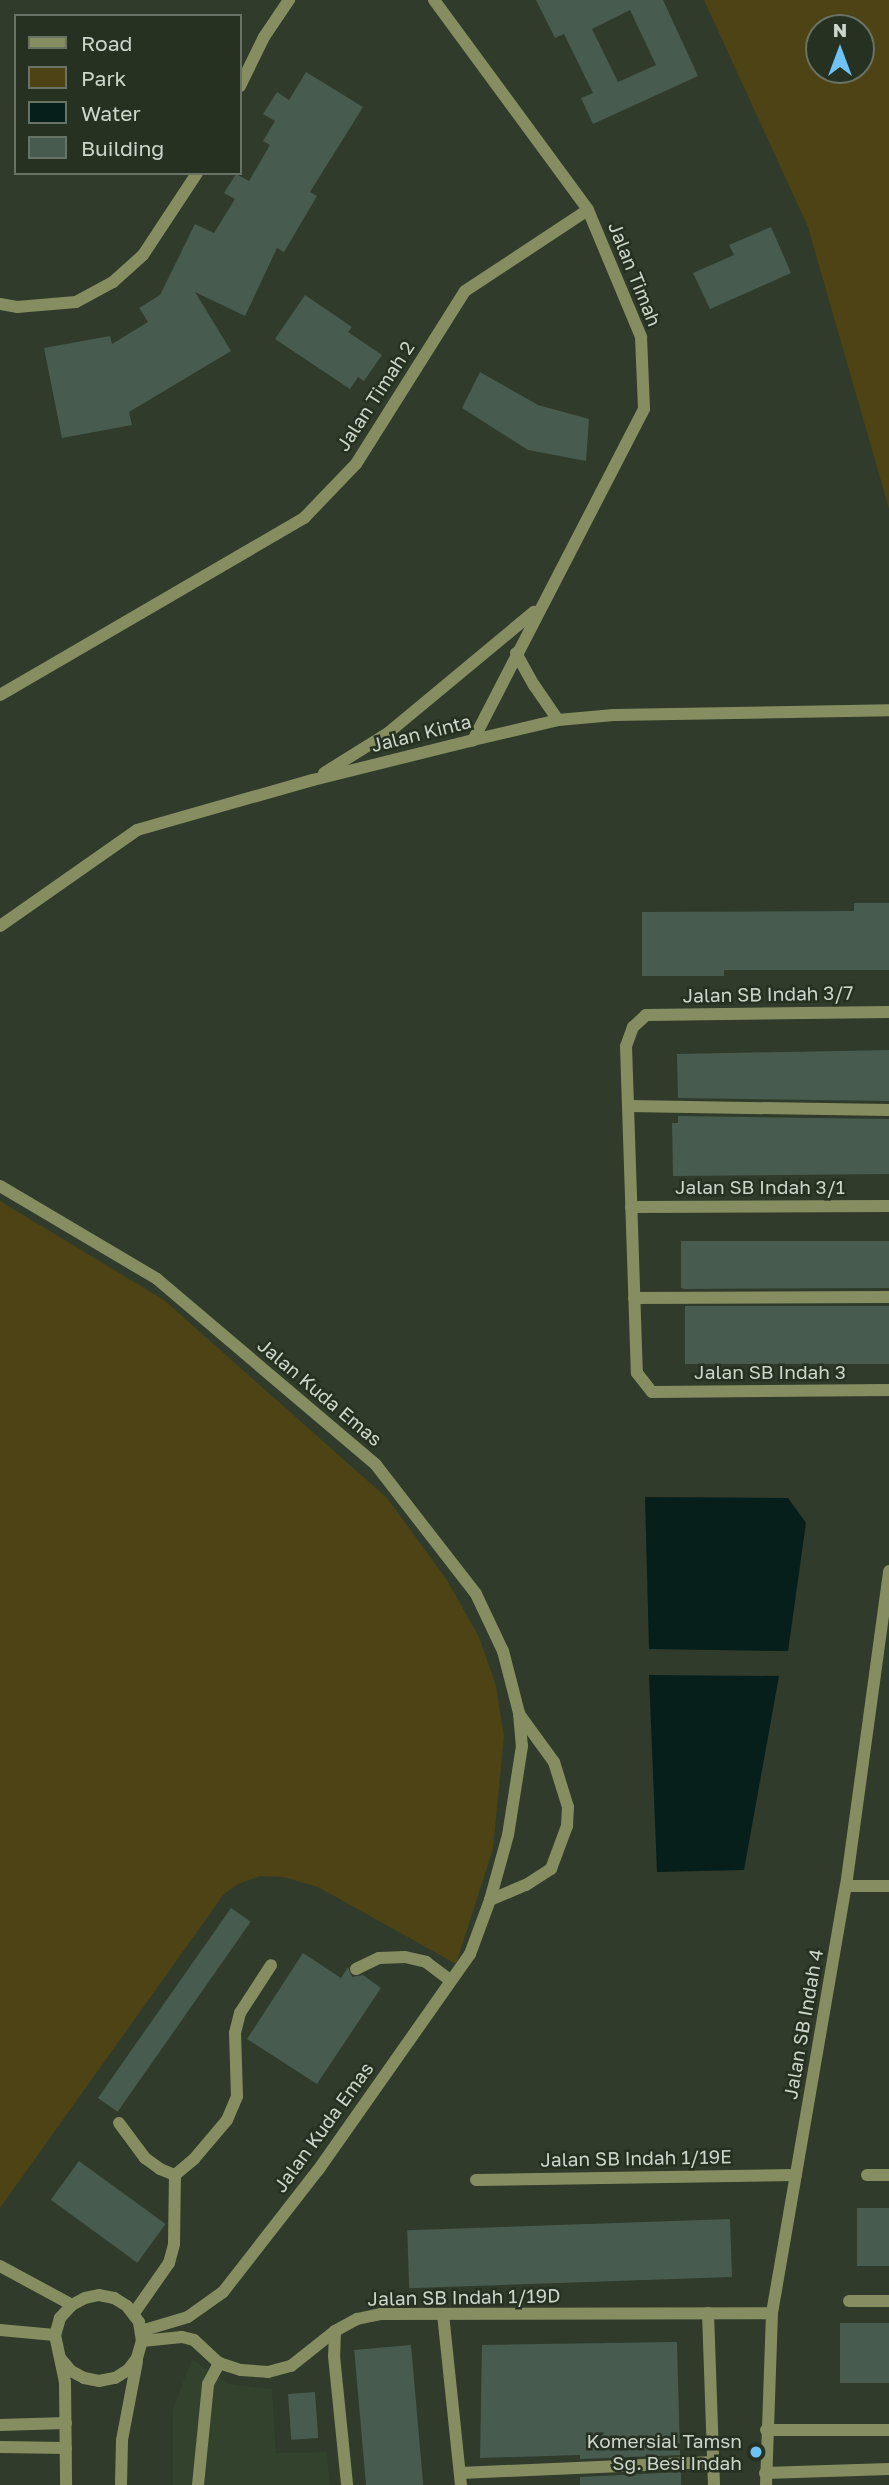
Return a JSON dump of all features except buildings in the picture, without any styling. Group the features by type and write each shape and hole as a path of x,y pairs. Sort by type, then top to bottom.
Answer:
{"street":[{"path":"242,82 264,37 289,0"},
{"name":"Jalan Timah","path":"434,0 588,210 641,337 643,409 473,740"},
{"path":"0,304 17,307 76,302 113,282 143,255 196,175"},
{"name":"Jalan Timah 2","path":"0,695 304,518 356,464 465,291 588,210"},
{"path":"313,780 388,733 539,607"},
{"path":"516,653 558,720"},
{"name":"Jalan Kinta","path":"0,926 137,830 313,780 473,740 558,720 614,715 889,710"},
{"name":"Jalan SB Indah 3/7","path":"628,1106 626,1046 633,1027 646,1014 889,1012"},
{"path":"889,1110 628,1106 634,1298 889,1297"},
{"name":"Jalan Kuda Emas","path":"0,1185 157,1279 376,1465 476,1594 503,1651 519,1713 522,1746 508,1835 490,1900 470,1954 318,2170 223,2292 188,2317 141,2336"},
{"name":"Jalan SB Indah 3/1","path":"631,1207 889,1206"},
{"name":"Jalan SB Indah 3","path":"634,1298 637,1373 652,1392 889,1390"},
{"name":"Jalan SB Indah 4","path":"766,2479 772,2313 846,1886 889,1571"},
{"name":"Jalan Kuda Emas","path":"490,1900 526,1885 551,1869 567,1826 568,1807 554,1762 519,1713"},
{"path":"846,1886 889,1886"},
{"path":"356,1969 379,1958 405,1957 426,1962 451,1981"},
{"path":"134,2313 169,2263 174,2244 175,2175 194,2159 227,2120 237,2096 235,2033 240,2013 271,1965"},
{"path":"119,2123 145,2158 175,2175"},
{"name":"Jalan SB Indah 1/19E","path":"476,2180 796,2175"},
{"path":"867,2175 889,2175"},
{"path":"0,2266 72,2305"},
{"path":"66,2485 65,2382 55,2335 60,2318 72,2305 99,2295 114,2298 134,2313 141,2336 122,2440 121,2485"},
{"path":"849,2301 889,2301"},
{"path":"708,2313 714,2485"},
{"name":"Jalan SB Indah 1/19D","path":"141,2336 194,2340 219,2363 241,2370 268,2372 291,2366 335,2331 357,2319 382,2314 772,2313"},
{"path":"443,2314 460,2479 713,2462"},
{"path":"0,2330 55,2335"},
{"path":"335,2331 334,2356 347,2485"},
{"path":"61,2359 71,2371 84,2378 99,2381 114,2378 128,2370 137,2358"},
{"path":"198,2485 208,2384 219,2363"},
{"path":"0,2425 66,2423"},
{"path":"766,2430 889,2430"},
{"path":"0,2447 66,2448"},
{"path":"766,2479 825,2470 889,2469"},
{"path":"825,2470 825,2485"}],"shaded area":[{"path":"192,2359 229,2384 272,2389 276,2453 327,2452 330,2485 173,2485 173,2409"}],"green space":[{"path":"704,0 889,0 889,509 808,227"},
{"path":"0,1201 164,1300 387,1498 447,1580 479,1637 496,1686 504,1736 493,1849 456,1964 318,1887 283,1877 260,1876 238,1884 224,1894 0,2208"}],"water":[{"path":"645,1497 788,1498 806,1523 788,1651 649,1649"},
{"path":"649,1675 779,1676 744,1870 657,1872"}],"place":[{"name":"Komersial Tamsn Sg. Besi Indah","path":"756,2452"}]}
